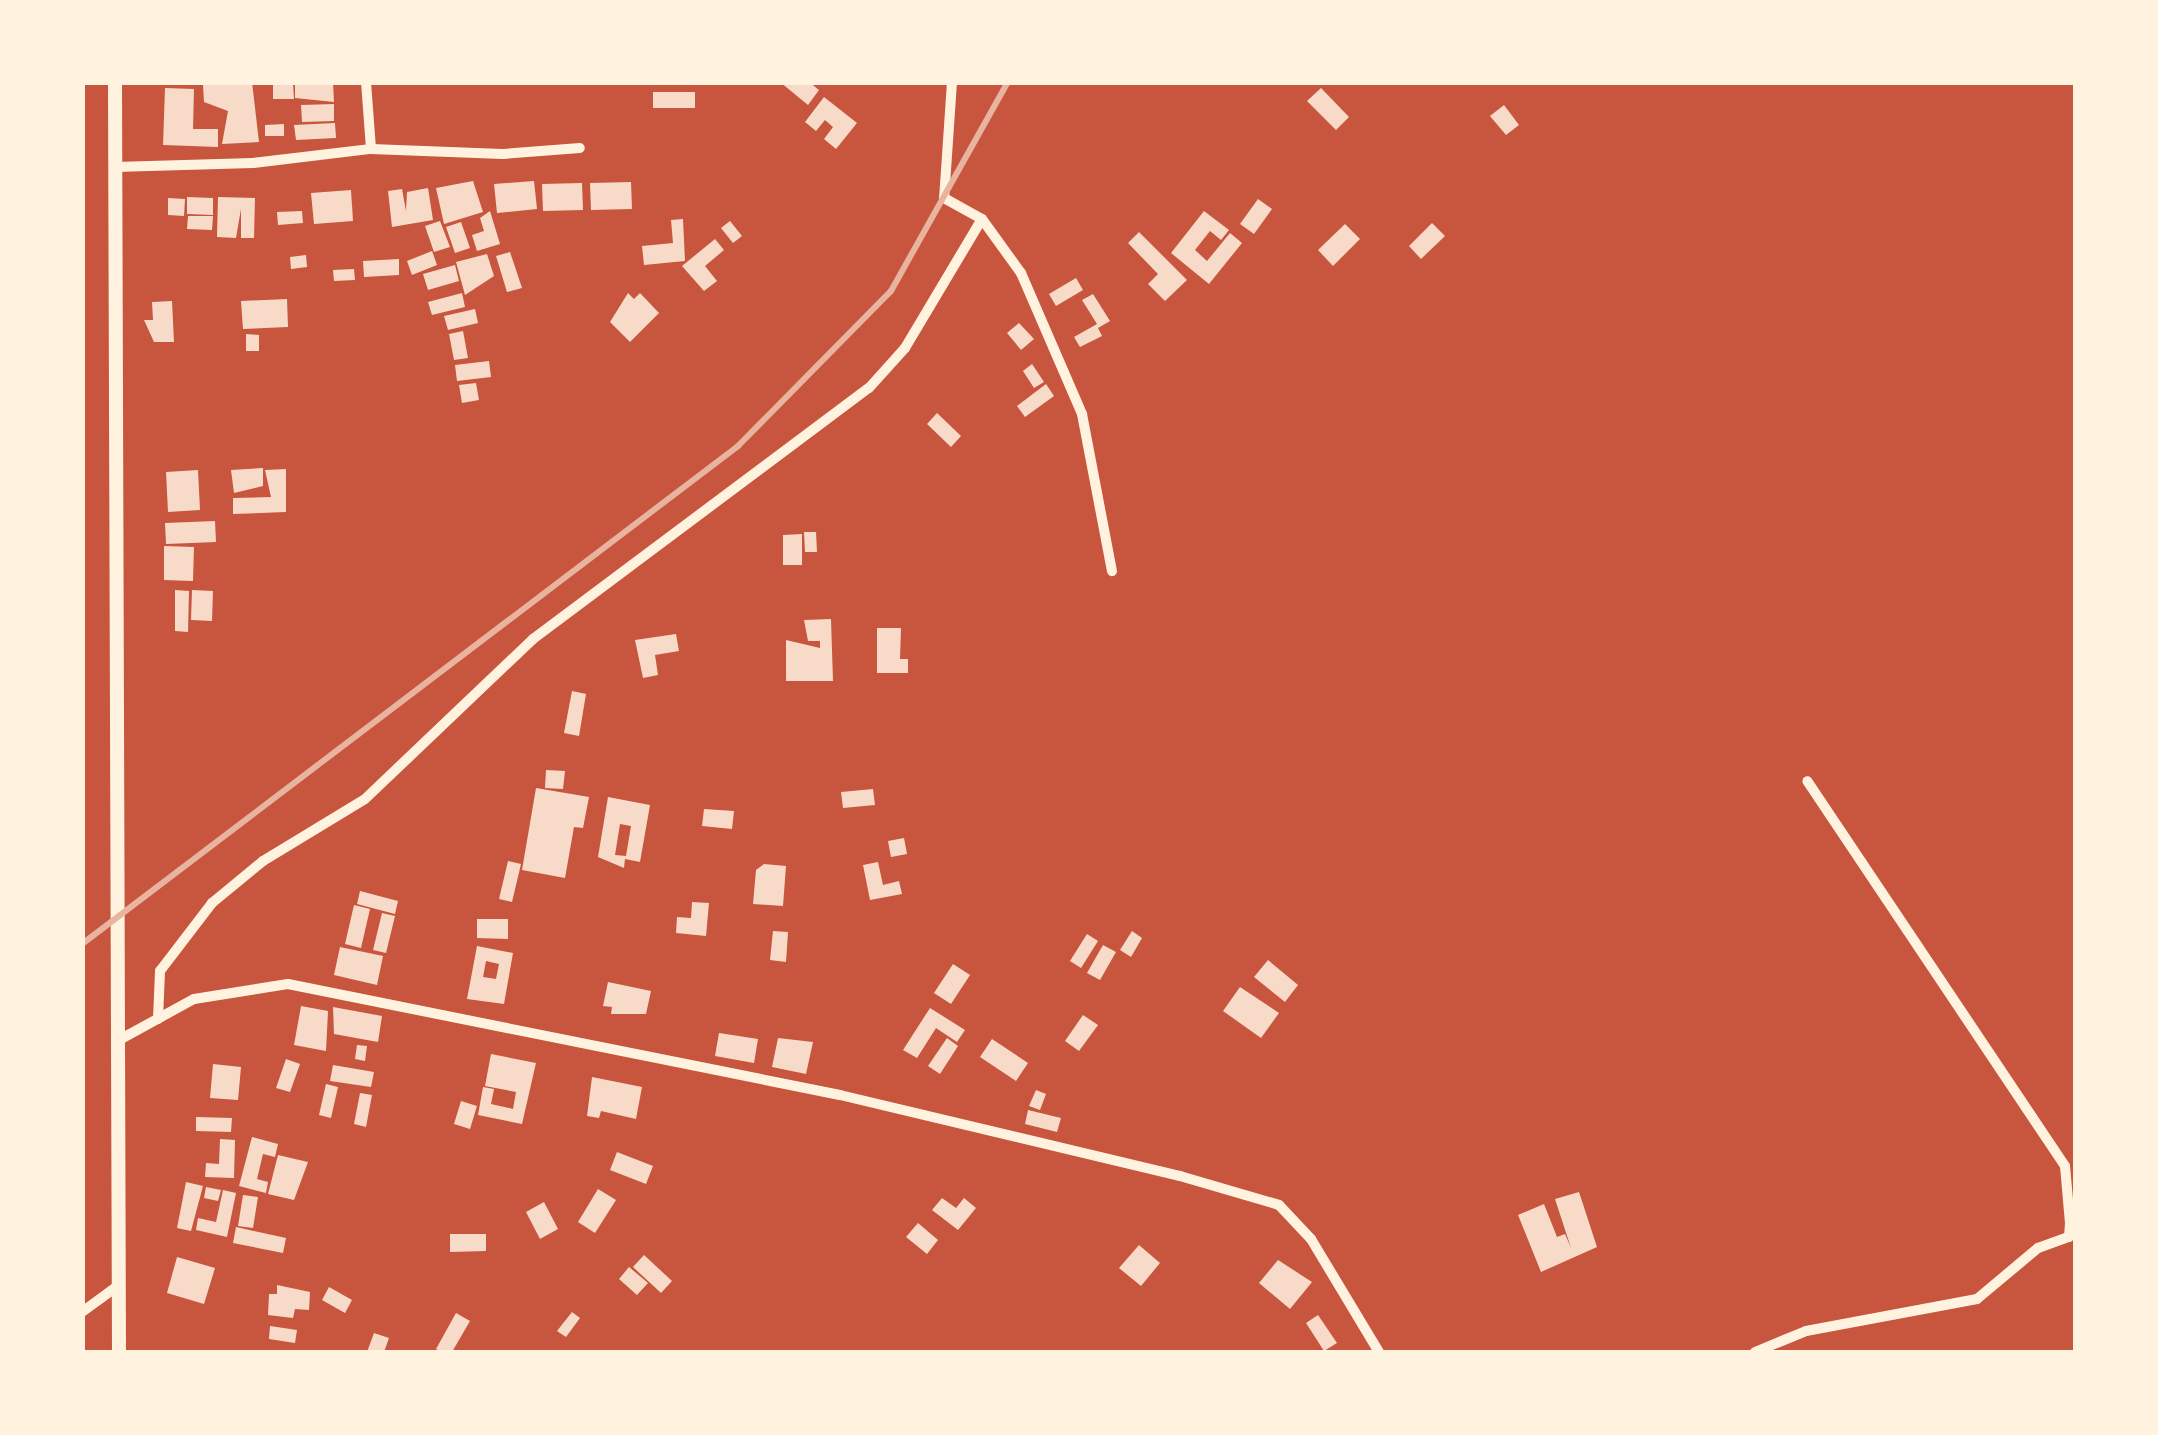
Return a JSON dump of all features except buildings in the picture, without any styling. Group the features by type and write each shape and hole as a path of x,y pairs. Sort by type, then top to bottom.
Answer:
{"street":[{"path":"115,82 119,1352"},
{"path":"366,82 371,150"},
{"path":"952,82 944,198 982,219 1020,273 1082,414 1112,571"},
{"path":"116,167 252,163 371,150 502,154 580,148"},
{"path":"158,1019 160,972 212,904 263,861 365,798 532,639 869,388 905,348 982,219"},
{"path":"1755,1352 1806,1331 1977,1300 2038,1248 2069,1237 2065,1166 1807,781"},
{"path":"119,1040 194,999 288,984 840,1095 1180,1176 1280,1205 1311,1240 1379,1352"},
{"path":"82,1312 119,1286"}],"railway":[{"path":"82,944 738,446 891,291 1008,82"}]}
